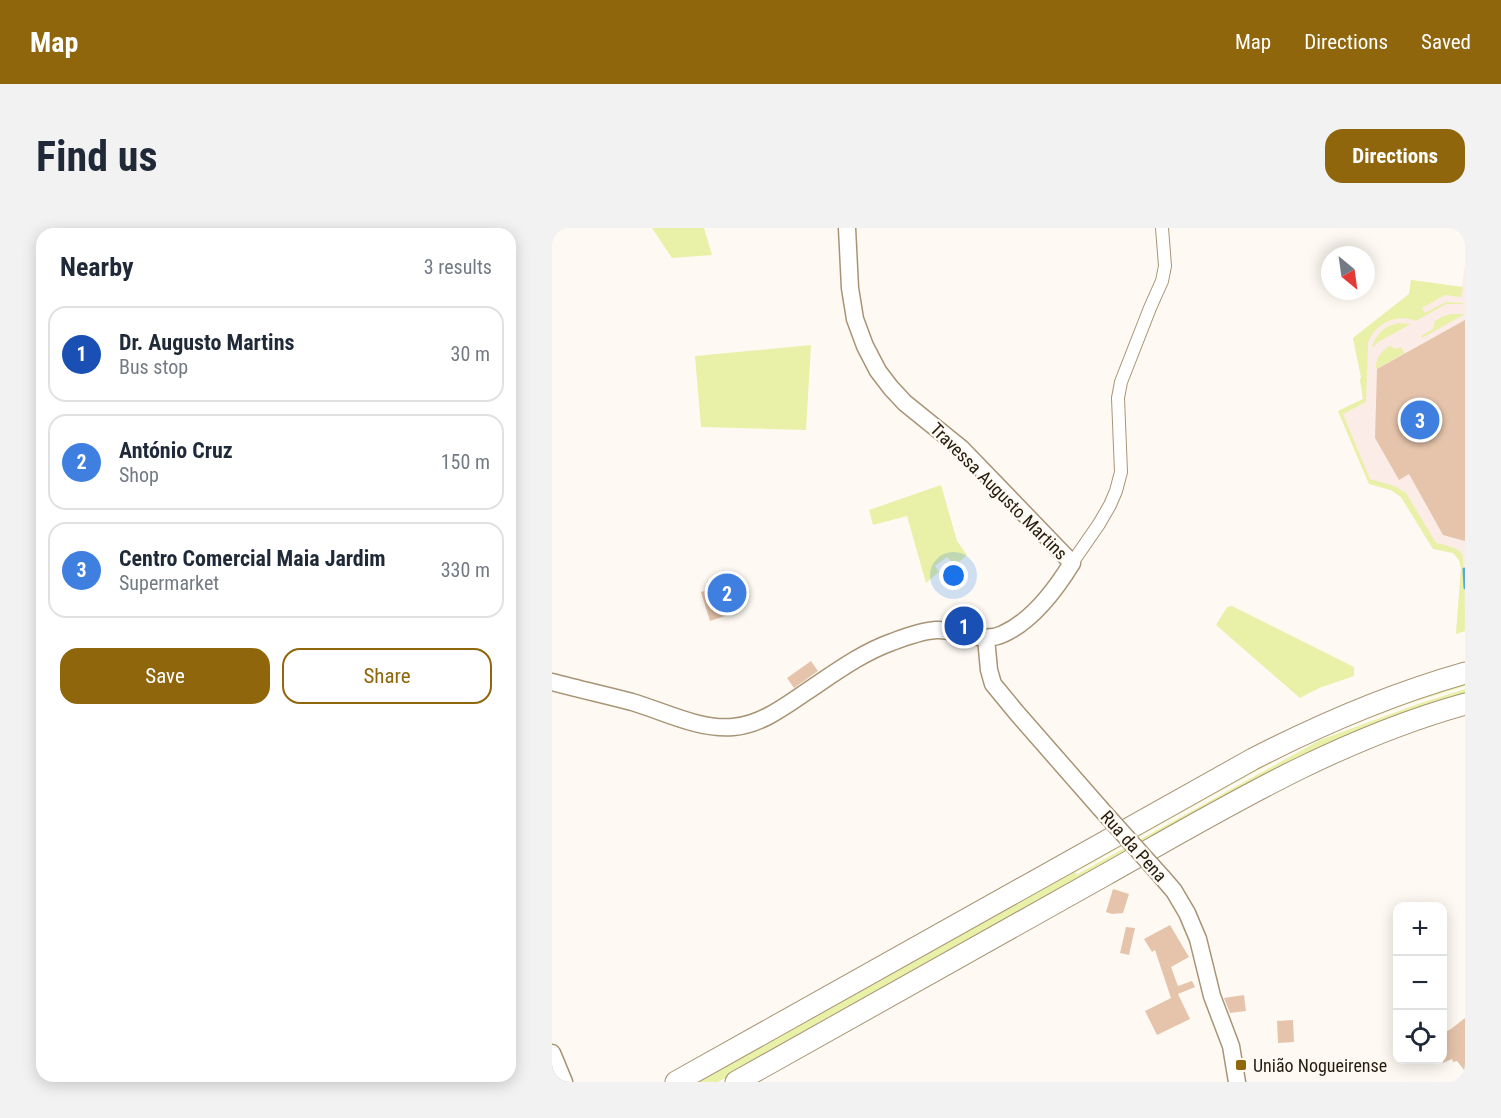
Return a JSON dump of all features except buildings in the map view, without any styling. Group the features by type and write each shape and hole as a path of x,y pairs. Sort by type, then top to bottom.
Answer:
{"highway":[{"path":"676,1082 1253,759 1344,715 1399,694 1465,674"},
{"path":"736,1082 1294,771 1392,728 1465,704"}],"street":[{"name":"Travessa Augusto Martins","path":"847,228 850,288 855,319 878,371 898,396 962,449 1072,563"},
{"path":"552,682 633,702 709,726 733,727 753,723 773,714 867,652 892,642 936,630 986,638 1001,635 1015,628 1043,603 1059,584 1099,524 1116,491 1121,472 1118,398 1121,382 1162,281 1165,266 1162,228"},
{"name":"Rua da Pena","path":"986,638 988,670 993,684 1174,891 1187,913 1198,939 1212,996 1231,1046 1237,1082"},
{"path":"552,1053 564,1082"}],"shaded area":[{"path":"1465,264 1465,631 1456,634 1461,568 1459,560 1453,553 1433,549 1401,497 1391,490 1369,484 1338,411 1363,399 1353,338 1409,294 1411,280 1462,287"}],"green space":[{"path":"652,228 704,228 712,255 672,258"},
{"path":"1411,280 1463,287 1461,297 1445,295 1422,308 1425,313 1446,302 1463,304 1446,304 1416,321 1401,318 1381,325 1368,343 1366,402 1343,414 1370,479 1394,486 1406,493 1436,543 1454,548 1462,554 1465,631 1456,634 1461,568 1459,560 1453,553 1433,549 1401,497 1391,490 1369,484 1338,411 1363,399 1353,338 1409,294"},
{"path":"1451,314 1465,314 1422,338 1421,336 1433,329 1435,321"},
{"path":"1398,323 1411,324 1378,342 1372,348 1381,332 1388,326"},
{"path":"811,345 806,430 701,427 695,356"},
{"path":"1390,346 1396,349 1401,347 1405,353 1376,369 1379,355"},
{"path":"941,485 957,541 967,555 959,562 960,566 952,571 947,566 952,562 947,557 935,566 939,572 926,583 907,516 873,525 869,510"},
{"path":"1232,606 1354,667 1354,676 1319,688 1300,698 1216,625 1227,607"},
{"path":"1465,683 1465,686 1407,704 1323,736 1371,714"},
{"path":"1465,689 1465,695 1237,791 718,1082 695,1082 1274,758 1313,741 1076,872 1076,875 1320,740"}],"waterway":[{"path":"1464,569 1465,588"}],"place":[{"name":"Centro Comercial Maia Jardim","path":"1420,420"},
{"name":"António Cruz","path":"727,593"},
{"name":"Dr. Augusto Martins","path":"964,626"},
{"name":"União Nogueirense","path":"1241,1065"}]}
